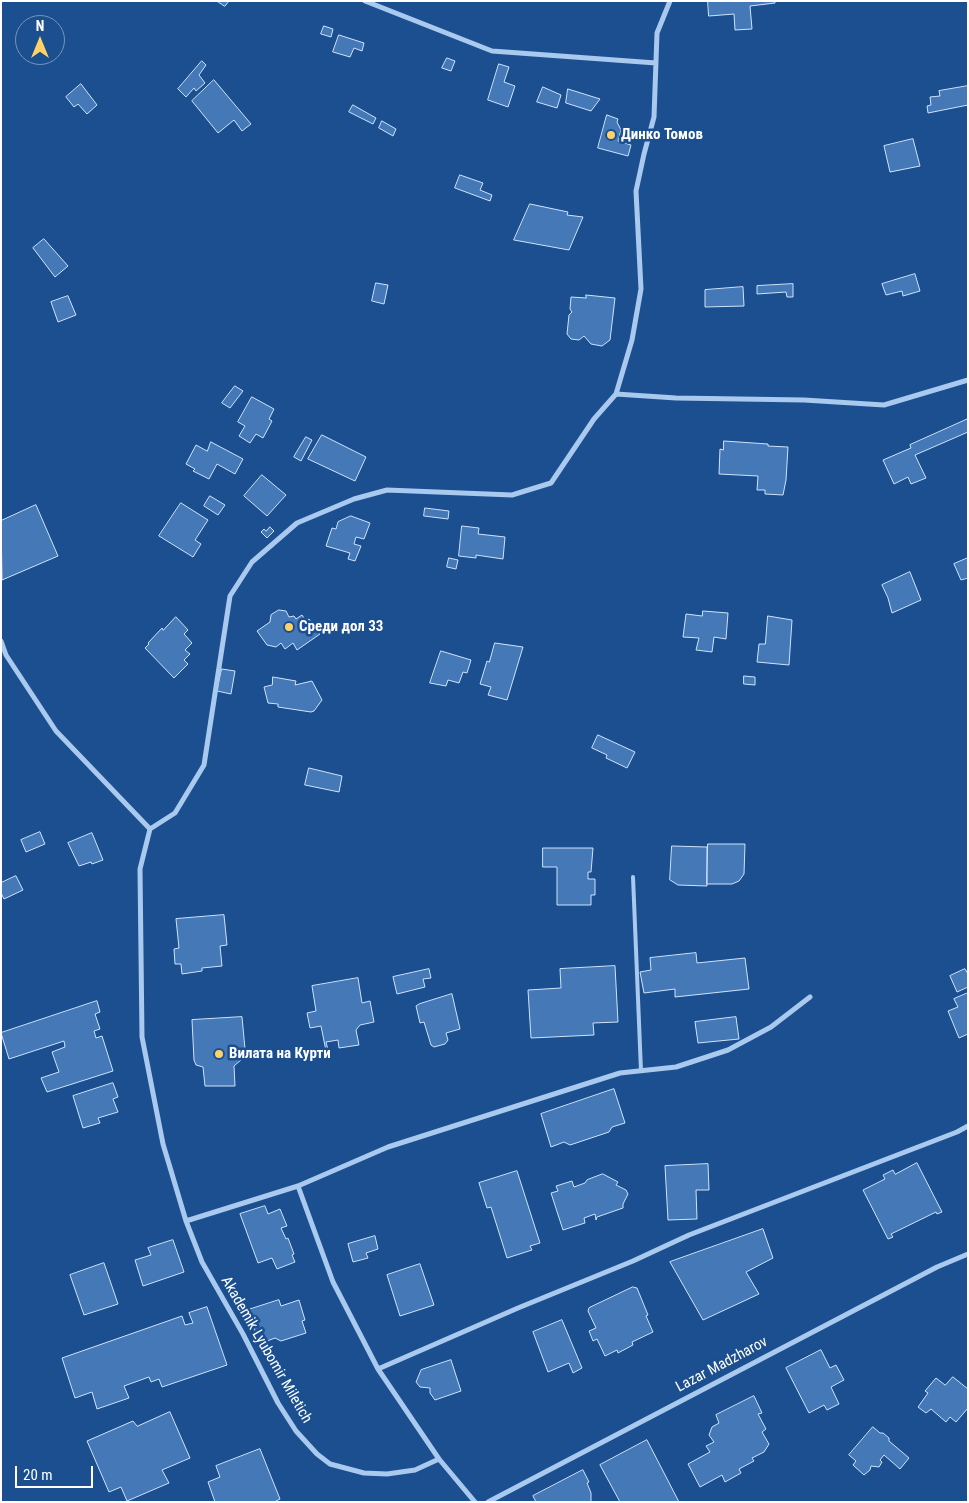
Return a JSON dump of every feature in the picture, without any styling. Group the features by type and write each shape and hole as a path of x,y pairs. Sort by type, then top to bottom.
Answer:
{"street":[{"path":"365,1 492,51 656,63"},
{"path":"1,641 6,655 56,731 150,829 175,813 204,765 230,596 252,562 297,523 327,510 387,490 512,495 550,483 594,419 616,394 632,340 641,289 636,191 654,117 657,33 670,1"},
{"path":"616,394 676,398 804,400 884,405 968,380"},
{"name":"Akademik Lyubomir Miletich","path":"150,829 140,869 142,1036 163,1144 186,1221 202,1262 243,1334 278,1403 296,1431 317,1454 330,1464 372,1474 414,1470 439,1458"},
{"path":"186,1221 298,1186 388,1147 620,1073 676,1067 728,1050 771,1026 810,997"},
{"path":"378,1369 518,1308 633,1261 689,1235 958,1132 968,1126"},
{"path":"298,1186 333,1282 378,1369 439,1458 475,1502"},
{"name":"Lazar Madzharov","path":"488,1502 928,1271 968,1254"}],"lane":[{"path":"633,877 641,1071"}],"building":[{"path":"217,1 229,1 225,6"},
{"path":"708,1 775,1 775,3 750,6 752,29 735,30 734,14 709,16"},
{"path":"324,26 333,29 331,37 321,34"},
{"path":"339,35 364,43 362,51 354,48 350,57 333,52"},
{"path":"447,58 455,61 451,71 442,68"},
{"path":"202,61 206,65 199,75 205,83 196,91 194,88 186,97 178,89"},
{"path":"499,64 509,67 504,82 515,86 508,107 488,100"},
{"path":"214,80 251,124 242,131 234,120 218,133 192,101"},
{"path":"81,84 97,105 87,114 78,104 74,107 66,97"},
{"path":"968,86 968,105 928,113 927,106 931,105 930,97 940,96 939,91"},
{"path":"543,87 561,95 557,108 537,102"},
{"path":"568,89 600,99 591,111 566,103"},
{"path":"353,105 376,118 373,124 349,112"},
{"name":"Динко Томов","path":"607,115 618,119 617,122 621,130 618,141 631,145 628,156 598,148"},
{"path":"382,121 396,129 393,136 379,128"},
{"path":"913,139 920,166 890,172 884,146"},
{"path":"460,175 483,183 480,190 492,195 490,201 455,188"},
{"path":"530,204 568,212 567,215 583,217 569,250 514,240"},
{"path":"44,239 68,266 55,277 33,248"},
{"path":"915,274 920,291 903,296 902,291 886,295 882,284"},
{"path":"376,283 388,285 384,304 372,301"},
{"path":"793,284 793,297 787,297 786,292 757,294 757,286"},
{"path":"743,287 744,306 705,307 705,290"},
{"path":"586,295 615,298 610,340 602,346 591,344 584,336 579,340 571,339 567,334 569,315 572,312 570,309 571,297 586,298"},
{"path":"68,296 76,315 58,322 51,302"},
{"path":"235,386 243,391 230,408 222,403"},
{"path":"252,397 274,409 269,419 272,421 263,438 256,434 250,443 239,436 245,426 238,422"},
{"path":"968,419 968,432 915,455 926,478 911,484 908,477 894,484 883,460 911,448 910,445"},
{"path":"322,435 366,457 355,481 308,459"},
{"path":"306,437 312,440 301,461 294,457"},
{"path":"724,441 788,447 783,495 765,494 765,490 757,490 758,476 719,474 720,449 723,450"},
{"path":"211,442 243,459 235,474 217,464 209,479 193,471 195,469 186,464 196,445 207,451"},
{"path":"262,475 286,495 267,516 244,496"},
{"path":"210,496 225,505 218,515 204,506"},
{"path":"181,503 208,520 195,540 201,544 193,557 159,536"},
{"path":"36,505 58,556 2,580 1,521"},
{"path":"425,508 449,511 448,519 424,516"},
{"path":"351,516 370,523 364,539 356,537 354,544 361,546 355,561 348,559 350,553 326,546 332,528 336,529 338,522"},
{"path":"462,526 479,528 478,534 505,537 503,559 476,555 476,558 459,556"},
{"path":"270,527 274,531 267,538 261,532 264,529 266,531"},
{"path":"449,558 458,560 456,569 447,567"},
{"path":"968,558 968,578 961,580 954,564"},
{"path":"910,572 921,600 892,613 882,585"},
{"name":"Среди дол 33","path":"279,610 286,611 289,617 294,616 296,619 302,615 306,621 309,619 320,634 297,650 293,643 285,649 281,643 276,647 267,645 257,631 270,622 271,615"},
{"path":"703,611 728,613 726,639 714,637 712,652 696,650 699,638 683,637 686,614 702,616"},
{"path":"768,616 792,620 789,665 757,662 759,644 765,644"},
{"path":"176,617 188,630 184,634 192,643 185,650 190,654 184,660 188,664 174,678 145,648 162,628 163,630"},
{"path":"495,643 523,647 507,700 488,695 491,687 480,684"},
{"path":"441,651 471,660 467,673 463,672 459,683 448,680 446,686 430,683"},
{"path":"222,669 235,671 231,694 217,691"},
{"path":"744,676 755,677 755,685 744,684"},
{"path":"273,677 296,681 295,685 312,681 322,700 314,711 311,712 278,707 278,704 268,703 264,687 272,685"},
{"path":"598,735 635,752 627,768 606,758 607,755 592,748"},
{"path":"309,768 342,776 339,792 305,785"},
{"path":"40,832 45,844 26,852 21,840"},
{"path":"92,833 103,860 79,866 68,843"},
{"path":"708,844 745,844 744,874 739,881 732,884 707,884"},
{"path":"672,846 707,847 707,886 678,885 670,880"},
{"path":"543,848 593,848 591,872 588,872 588,879 595,879 595,895 591,895 591,905 557,905 557,867 543,867"},
{"path":"16,876 23,890 4,899 1,893 1,883"},
{"path":"224,915 227,945 220,946 222,966 202,968 202,971 182,974 181,964 175,964 174,949 179,948 176,919"},
{"path":"696,953 697,963 745,958 749,989 675,997 675,989 644,993 640,972 651,970 650,958"},
{"path":"615,966 618,1022 593,1023 594,1035 531,1038 528,990 561,988 560,969"},
{"path":"429,969 431,978 423,979 425,987 397,994 393,977"},
{"path":"965,969 968,974 968,987 957,992 950,976"},
{"path":"358,978 362,1003 370,1001 374,1022 360,1025 356,1030 359,1045 339,1048 338,1040 326,1042 328,1050 326,1051 321,1026 310,1028 307,1013 316,1011 312,986"},
{"path":"968,993 968,1034 959,1038 948,1011 958,1007 954,999"},
{"path":"452,994 460,1029 446,1033 448,1040 445,1044 434,1047 431,1045 424,1022 420,1023 416,1006"},
{"path":"97,1001 100,1012 95,1014 100,1029 94,1031 96,1038 102,1036 113,1071 47,1092 41,1078 59,1072 52,1052 65,1047 64,1041 9,1059 1,1033"},
{"name":"Вилата на Курти","path":"242,1017 245,1049 242,1059 234,1066 235,1086 205,1086 203,1067 196,1065 194,1060 192,1020"},
{"path":"736,1017 739,1039 698,1043 695,1022"},
{"path":"113,1083 118,1097 113,1099 118,1112 98,1118 100,1123 83,1128 73,1096"},
{"path":"614,1089 625,1123 612,1127 609,1132 570,1145 564,1142 551,1147 541,1114"},
{"path":"917,1163 942,1212 937,1214 936,1212 891,1234 893,1237 888,1239 863,1190 885,1179 883,1175 893,1170 895,1174"},
{"path":"708,1164 709,1190 696,1190 697,1219 668,1220 665,1166"},
{"path":"517,1171 540,1243 530,1246 532,1250 507,1258 491,1207 487,1208 479,1183"},
{"path":"603,1174 618,1182 616,1185 626,1190 628,1194 623,1208 597,1217 596,1220 595,1214 584,1218 585,1223 563,1230 551,1193 558,1191 556,1186 572,1181 574,1187"},
{"path":"265,1206 268,1214 280,1209 287,1226 281,1228 286,1239 288,1238 294,1254 292,1255 295,1262 277,1269 272,1258 258,1263 240,1214"},
{"path":"763,1229 773,1258 746,1272 759,1294 703,1320 670,1262"},
{"path":"375,1236 378,1249 366,1253 368,1258 353,1262 348,1244"},
{"path":"173,1240 184,1272 143,1286 135,1260 151,1255 148,1248"},
{"path":"104,1263 118,1304 84,1315 70,1275"},
{"path":"420,1264 434,1305 400,1316 387,1275"},
{"path":"633,1287 637,1288 653,1332 632,1342 633,1345 618,1353 617,1350 605,1356 597,1339 593,1341 589,1331 596,1328 588,1311 589,1308"},
{"path":"279,1300 281,1306 299,1300 305,1320 302,1321 306,1333 281,1341 275,1338 259,1344 248,1310"},
{"path":"207,1307 227,1365 162,1387 159,1379 151,1382 149,1377 124,1386 129,1398 97,1409 92,1392 75,1398 62,1358 182,1316 185,1325 193,1323 189,1313"},
{"path":"562,1320 582,1368 573,1373 569,1363 548,1372 533,1332"},
{"path":"821,1350 830,1368 836,1365 844,1380 831,1387 839,1404 827,1410 824,1405 809,1413 786,1368"},
{"path":"451,1360 461,1391 435,1400 430,1393 430,1388 420,1387 416,1382 421,1370"},
{"path":"953,1377 968,1389 968,1408 956,1422 950,1417 946,1422 931,1409 926,1413 918,1407 928,1393 925,1391 936,1378 945,1385"},
{"path":"754,1396 762,1413 758,1414 766,1429 762,1432 769,1444 764,1452 752,1458 754,1461 739,1469 741,1473 725,1482 722,1475 700,1487 688,1464 710,1452 706,1446 714,1442 709,1435 712,1427 719,1423 716,1415"},
{"path":"170,1412 190,1458 162,1470 169,1483 127,1501 121,1487 109,1492 87,1441 133,1421 137,1426"},
{"path":"873,1427 889,1438 889,1441 909,1458 900,1469 884,1455 880,1460 882,1462 879,1467 871,1466 870,1470 864,1475 853,1465 856,1461 849,1455"},
{"path":"647,1440 679,1502 620,1502 600,1465"},
{"path":"260,1449 280,1499 274,1502 215,1502 208,1482 220,1477 216,1466"},
{"path":"583,1470 589,1482 587,1483 591,1493 591,1502 536,1502 533,1496"}],"place":[{"name":"Динко Томов","path":"611,135"},
{"name":"Среди дол 33","path":"289,627"},
{"name":"Вилата на Курти","path":"219,1054"}]}
